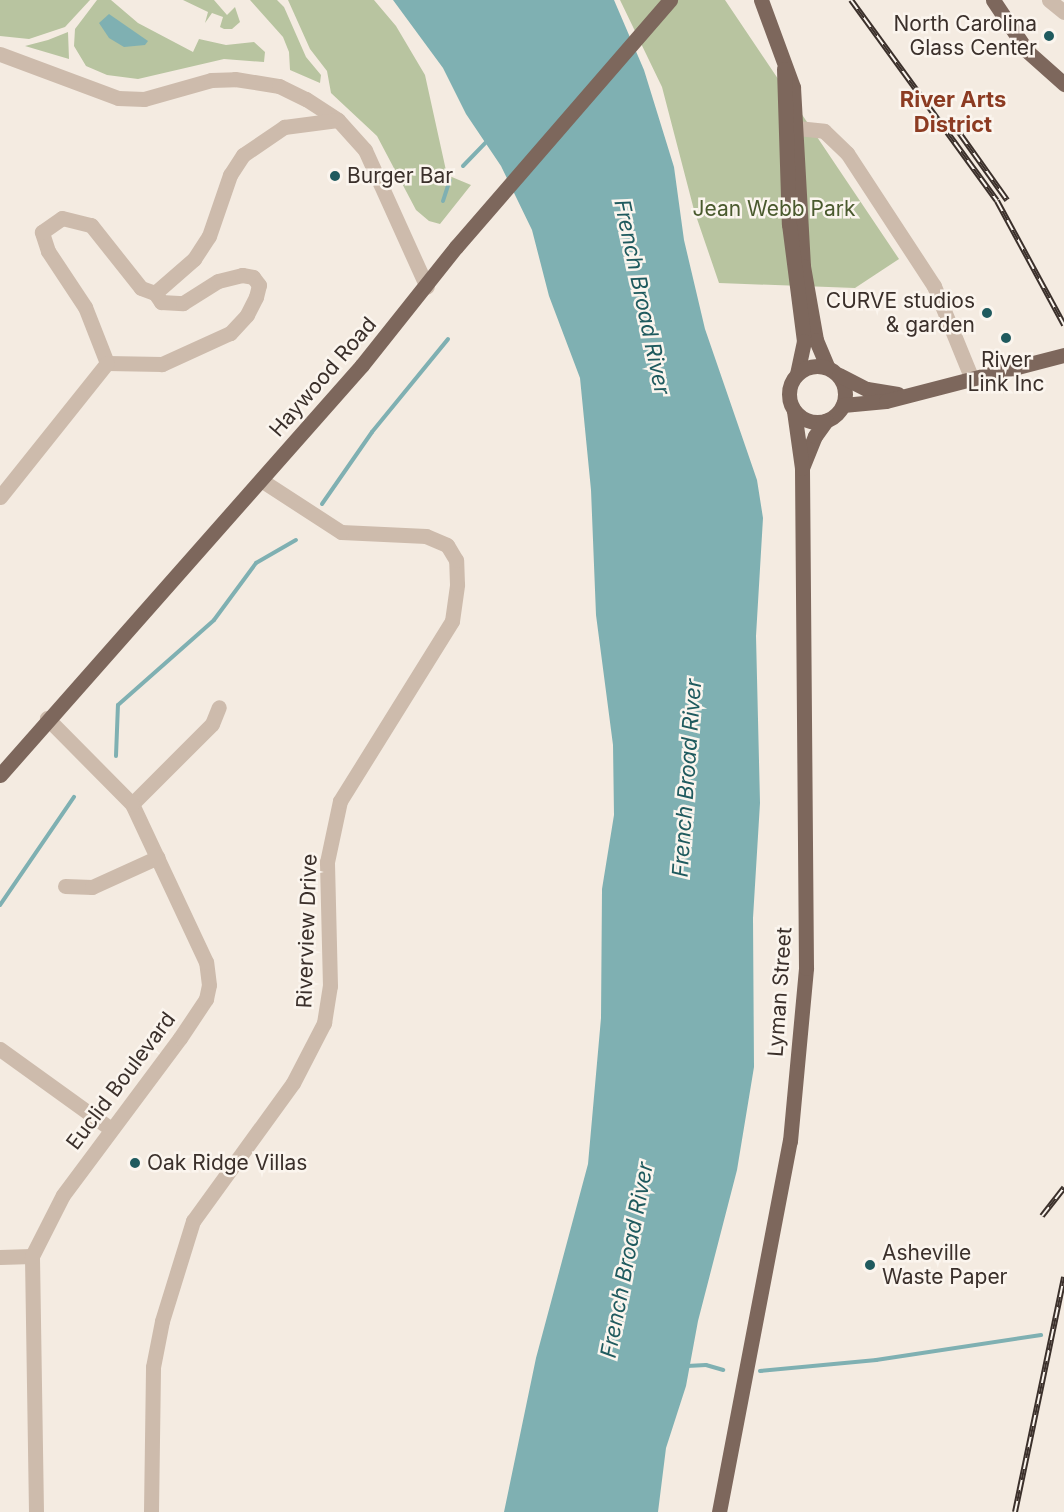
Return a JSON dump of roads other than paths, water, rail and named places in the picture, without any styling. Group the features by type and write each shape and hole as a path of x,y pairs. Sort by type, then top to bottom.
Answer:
{"main road":[{"name":"Haywood Road","path":"0,775 47,718 261,480 427,287 456,247 670,0"},
{"path":"761,0 784,69 793,87 798,128 804,277 816,340 844,387 843,405"},
{"path":"993,0 1020,42 1064,84"},
{"path":"784,69 789,224 804,341 797,374 789,396 794,411 807,420 826,421 843,405 910,395 1064,355"},
{"path":"797,374 811,366 832,370 867,389 910,395"},
{"name":"Lyman Street","path":"719,1512 789,1141 806,968 802,468 794,411"},
{"name":"Lyman Street","path":"802,468 826,421"}],"street":[{"path":"1049,0 1064,12"},
{"path":"0,54 118,98 144,99 211,80 254,80 279,86 338,120 365,150 427,287"},
{"path":"155,293 194,259 209,236 230,175 243,155 284,127 338,120"},
{"path":"798,128 824,131 847,153 934,286 972,379"},
{"path":"62,218 91,225 141,288 155,293 161,302 175,306 226,279 254,277 259,285 247,315 230,333 162,364 107,363 85,308 48,251 42,232 62,218"},
{"path":"2,490 107,363"},
{"name":"Riverview Drive","path":"152,1512 153,1367 162,1321 193,1221 293,1083 324,1023 330,986 327,862 340,801 452,621 457,584 456,560 447,545 426,536 341,532 299,508 261,480"},
{"path":"132,804 212,724 219,707"},
{"name":"Euclid Boulevard","path":"36,1512 32,1256 63,1195 180,1038 206,999 209,986 206,962 132,804 47,718"},
{"path":"65,886 92,887 158,857"},
{"path":"0,1049 111,1129"},
{"path":"0,1257 32,1256"}],"water":[{"name":"French Broad River","path":"393,0 614,0 644,70 674,167 684,240 705,329 757,480 763,518 756,636 760,803 753,918 754,1067 737,1170 698,1321 686,1386 666,1448 658,1512 504,1512 536,1358 588,1164 601,1018 602,889 614,815 613,745 596,615 591,490 580,378 549,296 532,230 501,166 466,114 443,68"},
{"path":"109,14 148,41 145,45 124,47 109,38 99,23"}],"waterway":[{"path":"463,166 487,141"},
{"path":"443,201 450,180"},
{"path":"322,504 372,432 448,339"},
{"path":"116,756 118,705 214,620 256,563 296,540"},
{"path":"0,905 74,797"},
{"path":"760,1371 876,1360 1041,1335"},
{"path":"687,1366 706,1365 723,1370"}],"railway":[{"path":"851,0 997,201 1064,325"},
{"path":"948,117 1007,200"},
{"path":"1042,1216 1064,1188"},
{"path":"1015,1512 1064,1277"}],"place":[{"name":"North Carolina Glass Center","path":"1049,36"},
{"name":"Burger Bar","path":"335,176"},
{"name":"CURVE studios & garden","path":"987,313"},
{"name":"River Link Inc","path":"1006,338"},
{"name":"Oak Ridge Villas","path":"135,1163"},
{"name":"Asheville Waste Paper","path":"870,1265"}],"district":[{"name":"River Arts District","path":"953,112"}],"park label":[{"name":"Jean Webb Park","path":"774,209"}]}
